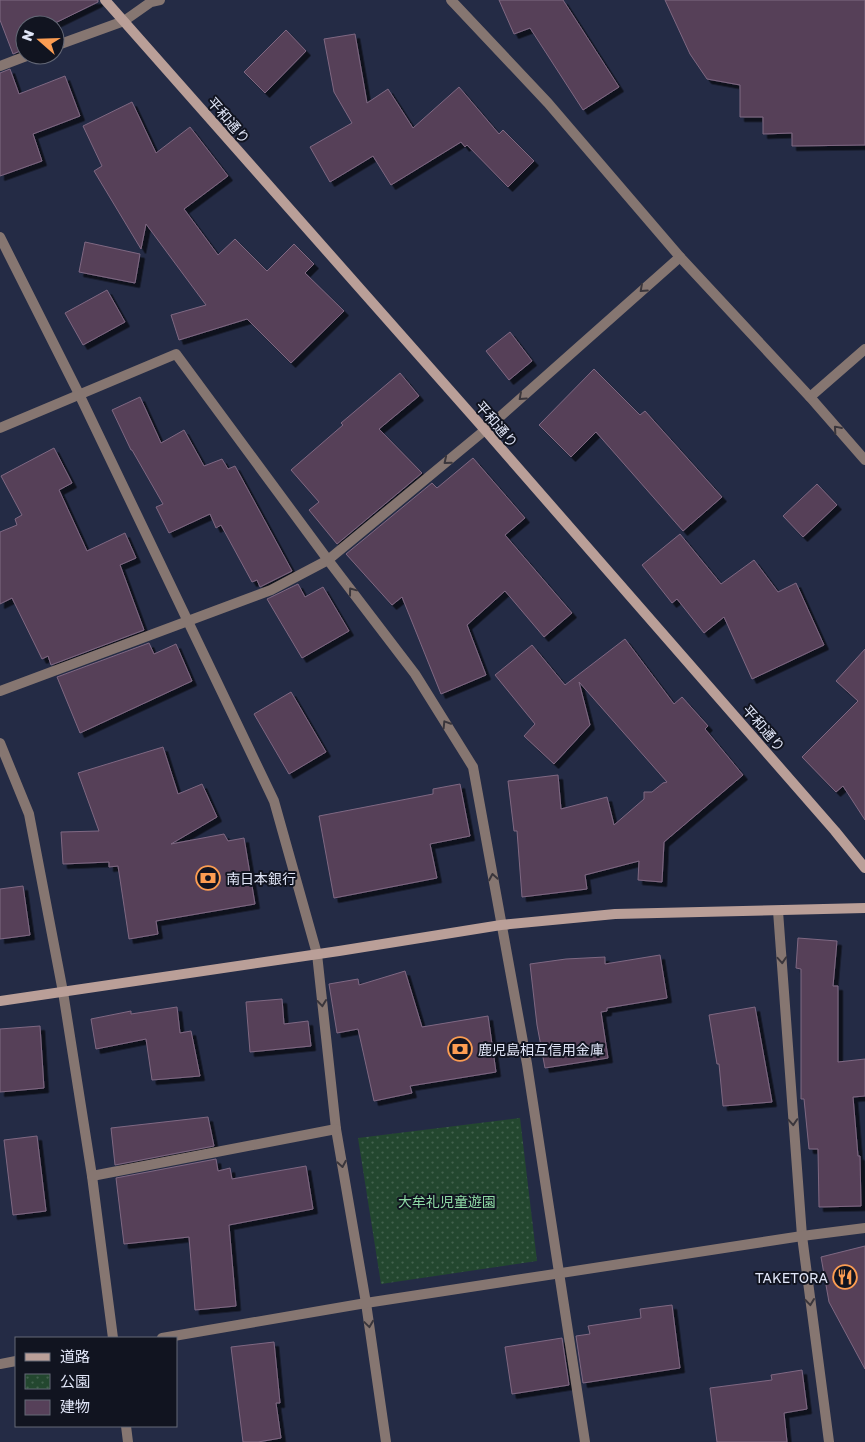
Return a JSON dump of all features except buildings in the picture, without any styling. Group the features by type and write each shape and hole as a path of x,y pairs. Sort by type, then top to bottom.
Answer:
{"street":[{"name":"平和通り","path":"105,0 485,430 830,825 865,868"},
{"path":"65,42 124,21 151,2 160,0"},
{"path":"451,0 548,103 680,257 810,397 865,460"},
{"path":"0,66 15,60"},
{"path":"0,237 79,394 186,621 274,801 317,954 336,1129 366,1303 386,1442"},
{"path":"0,691 271,590 328,560 485,430 680,257"},
{"path":"810,397 865,350"},
{"path":"0,428 176,354 415,674 473,767 527,1064 585,1442"},
{"path":"0,743 29,814 63,992 92,1176 113,1337"},
{"path":"0,1001 502,925 615,914 865,908"},
{"path":"778,911 802,1236 828,1442"},
{"path":"92,1176 336,1129"},
{"path":"168,1337 366,1303 865,1228"},
{"path":"0,1364 15,1361"},
{"path":"126,1427 128,1442"}],"green space":[{"name":"大牟礼児童遊園","path":"520,1118 537,1261 381,1284 358,1138"}],"place":[{"name":"南日本銀行","path":"208,878"},
{"name":"鹿児島相互信用金庫","path":"460,1049"},
{"name":"TAKETORA","path":"845,1277"}]}
